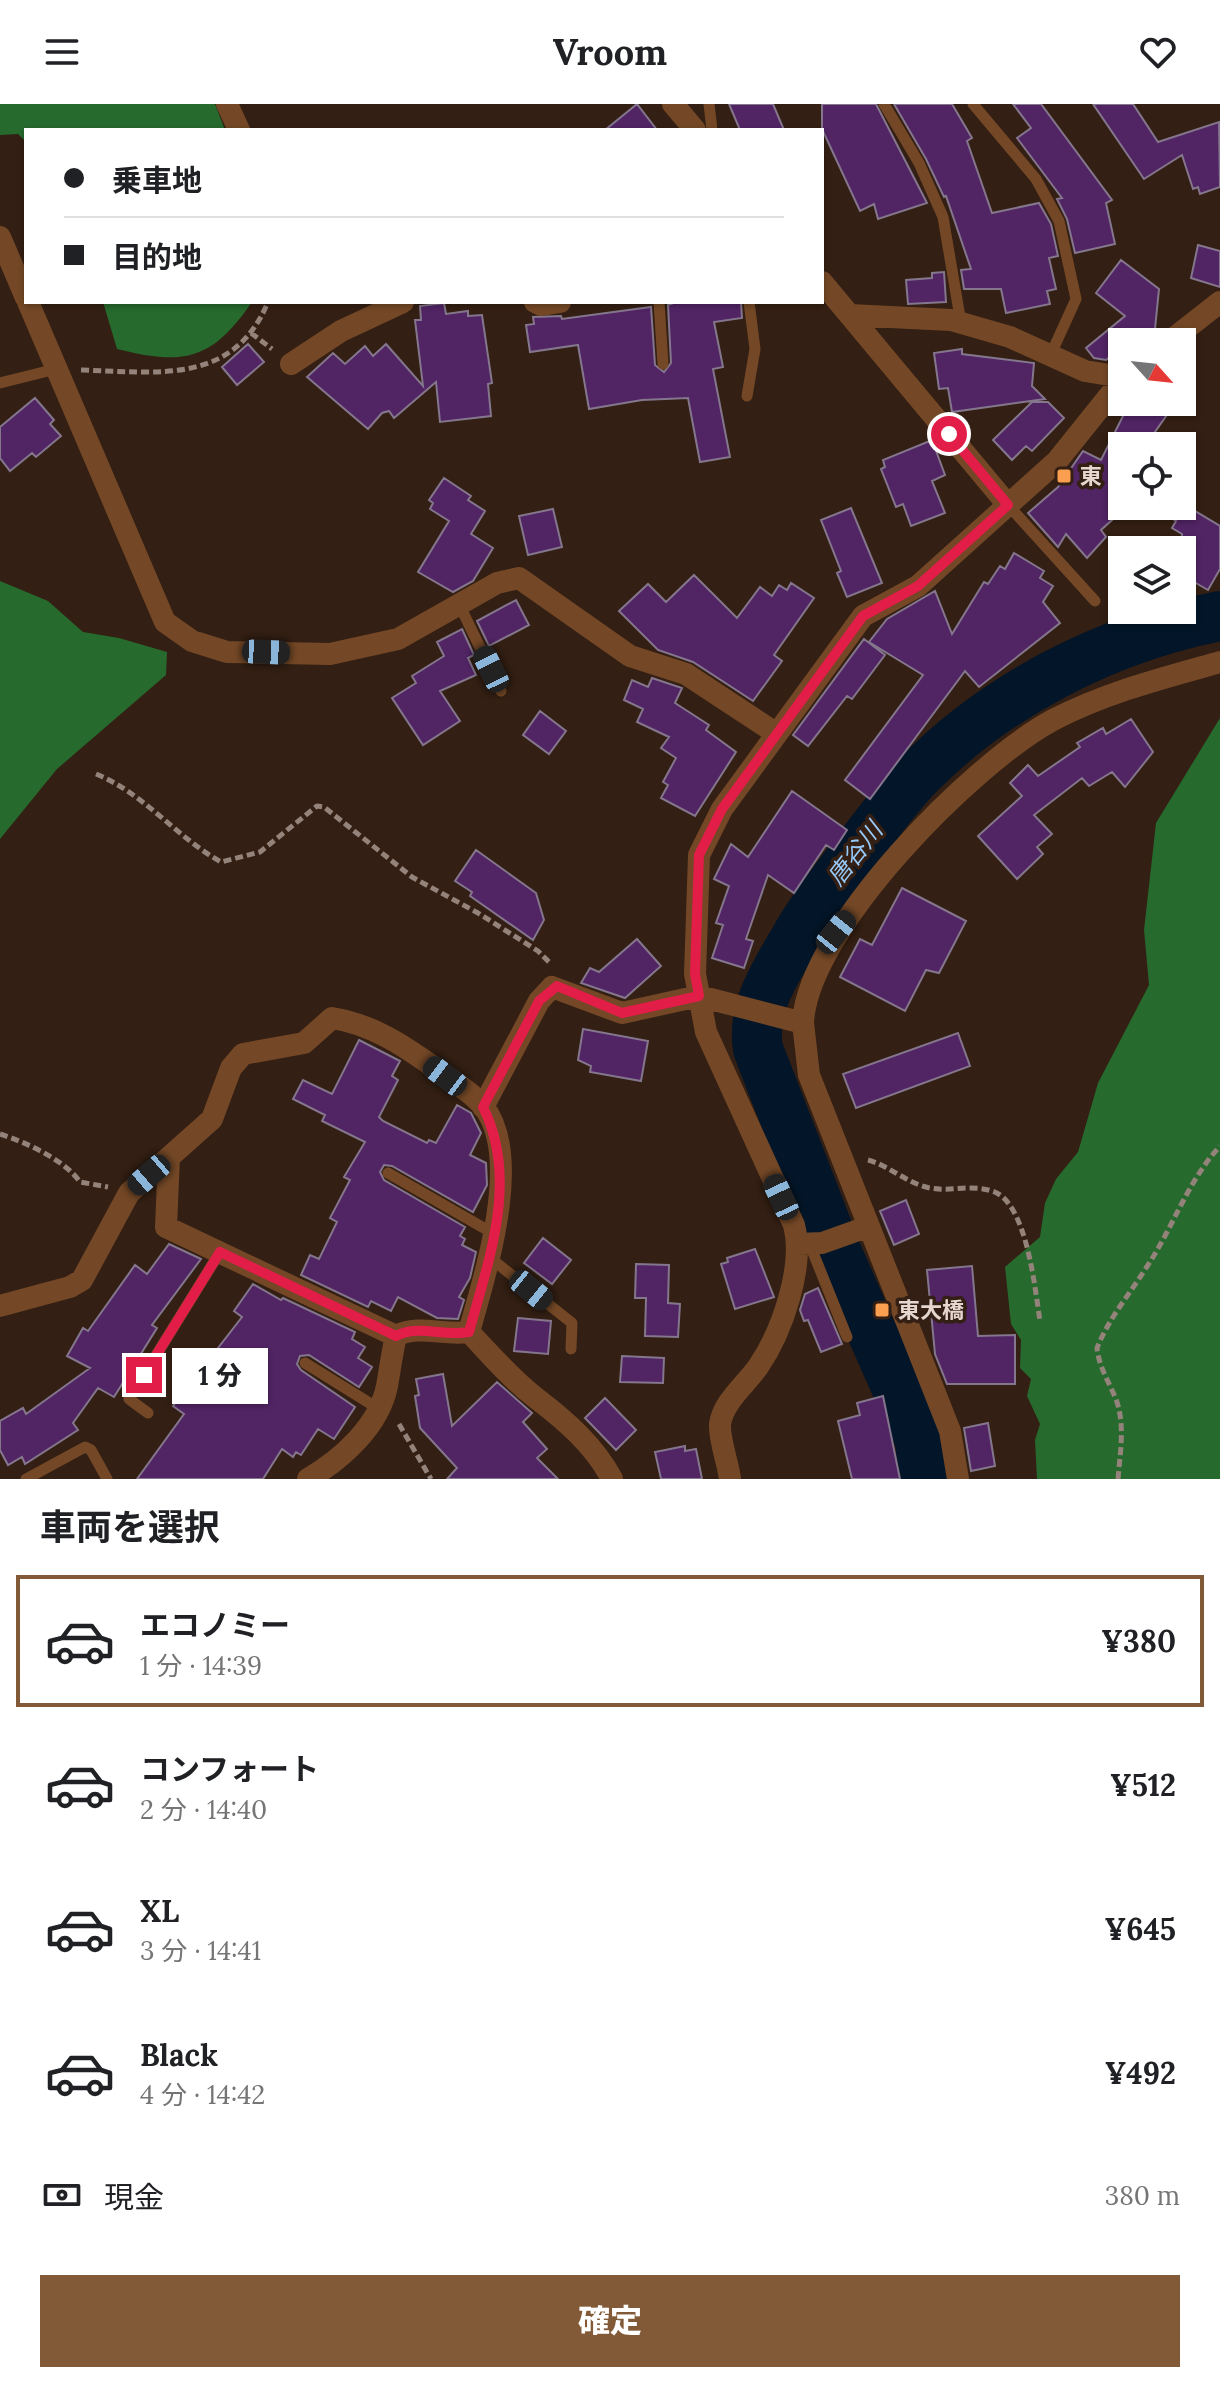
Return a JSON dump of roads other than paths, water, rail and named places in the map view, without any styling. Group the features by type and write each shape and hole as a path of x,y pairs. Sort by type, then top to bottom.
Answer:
{"street":[{"path":"227,104 238,128"},
{"path":"673,104 693,128"},
{"path":"0,237 24,293"},
{"path":"824,285 837,305 1008,505"},
{"path":"1187,328 1220,302"},
{"path":"29,304 165,622 192,641 227,652 330,654 398,639 497,583 519,578 541,590 630,656 686,674 777,734"},
{"path":"291,364 341,331 399,304"},
{"path":"837,305 951,320 1010,337 1085,371 1108,375"},
{"path":"810,1244 794,1225 706,1032 695,974 699,855 722,809 863,616 918,586 1057,461 1108,396"},
{"path":"958,1479 950,1431 858,1230 839,1156 809,1075 803,1023 807,995 836,932 940,812 1000,756 1052,721 1127,687 1220,662"},
{"path":"483,1107 539,1001 557,986 622,1013 699,996 803,1023"},
{"path":"0,1306 70,1287 82,1280 129,1193 212,1119 231,1068 243,1054 304,1043 332,1018 358,1022 409,1048 483,1107 496,1132 500,1178 497,1235 469,1332"},
{"path":"169,1157 166,1227 396,1336"},
{"path":"810,1244 858,1230"},
{"path":"730,1479 720,1425 725,1409 758,1366 780,1328 810,1244"},
{"path":"396,1336 412,1328 448,1336 469,1332"},
{"path":"469,1332 535,1397 556,1411 601,1458 612,1479"},
{"path":"308,1479 332,1465 371,1423 381,1404 396,1336"}],"lane":[{"path":"709,104 712,128"},
{"path":"884,104 919,163 943,217 961,324"},
{"path":"973,104 1036,179 1059,221 1076,299 1051,354"},
{"path":"659,304 663,364"},
{"path":"747,396 755,349 749,304"},
{"path":"0,383 56,369"},
{"path":"1008,505 1095,601"},
{"path":"459,604 501,691"},
{"path":"388,1173 497,1235"},
{"path":"810,1244 847,1337"},
{"path":"148,1413 129,1399 220,1252"},
{"path":"489,1257 572,1323 571,1349"},
{"path":"305,1363 381,1404"},
{"path":"26,1479 85,1447 91,1450 107,1479"}],"waterway":[{"name":"唐谷川","path":"924,1479 920,1441 837,1253 758,1049 758,1019 762,1004 781,963 824,894 901,794 948,746 1018,695 1056,674 1137,639 1220,616"}],"place":[{"name":"東","path":"1064,476"},
{"name":"東大橋","path":"882,1310"}]}
